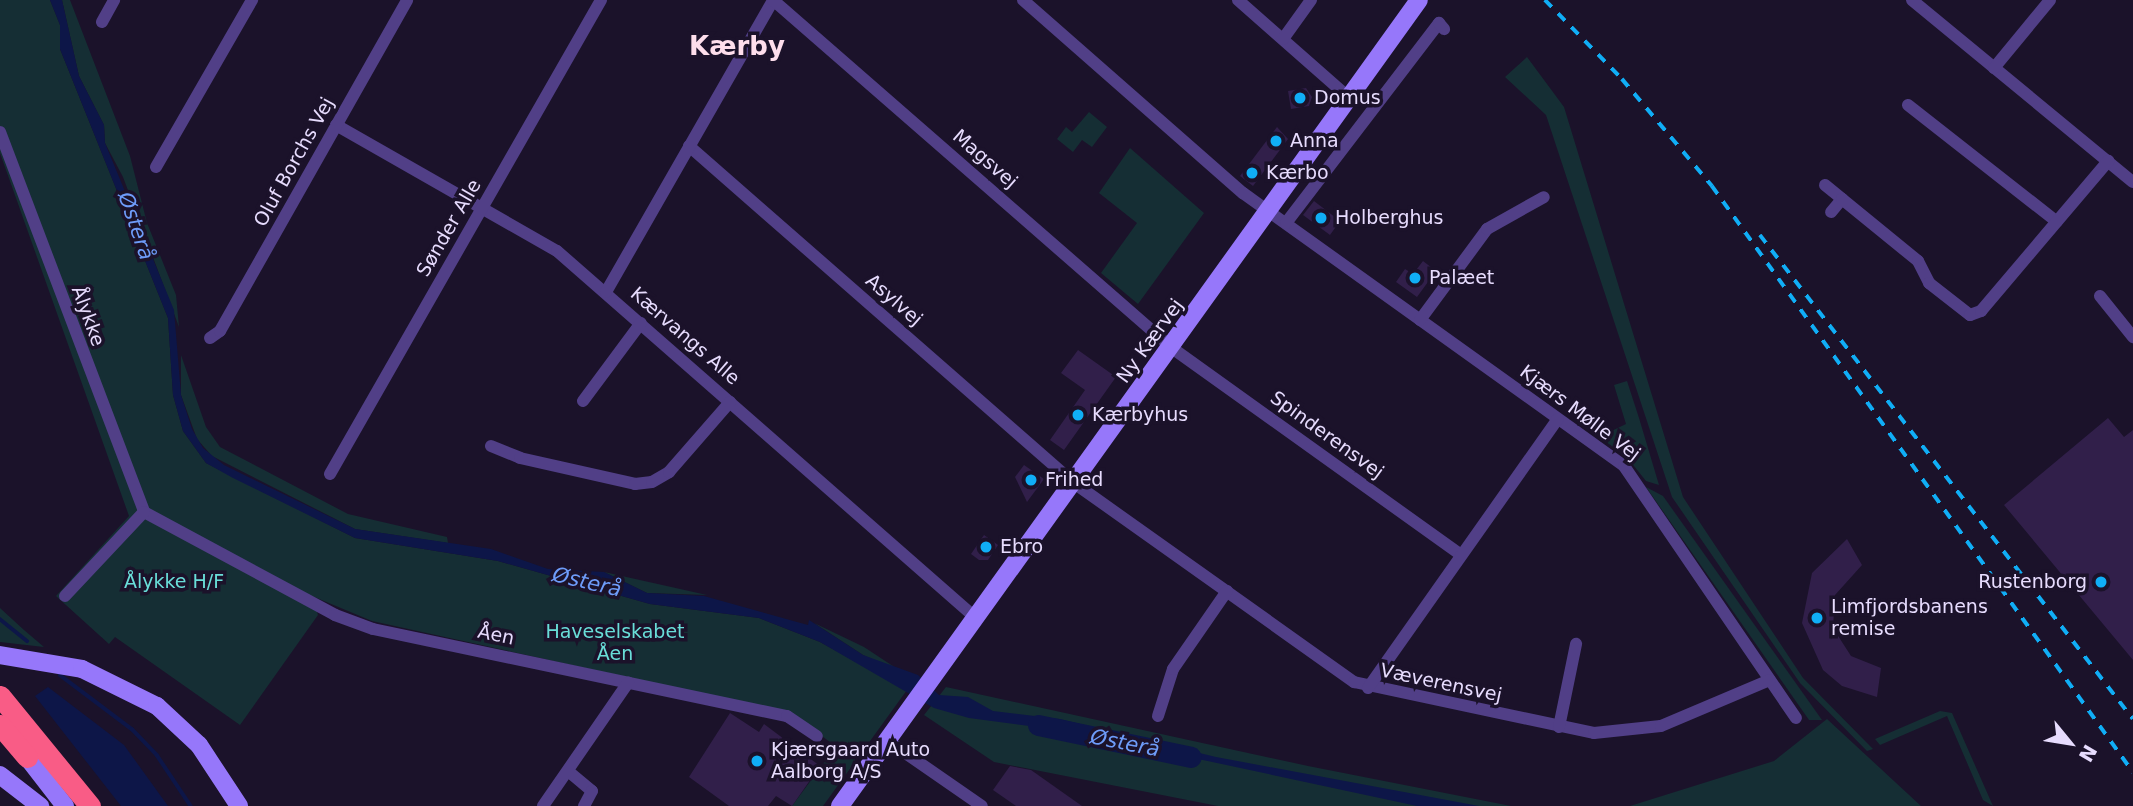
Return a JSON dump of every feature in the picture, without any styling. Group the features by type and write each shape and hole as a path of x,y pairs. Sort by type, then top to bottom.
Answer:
{"highway":[{"path":"0,696 90,806"},
{"path":"0,725 27,757"}],"street":[{"path":"102,22 114,0"},
{"path":"156,167 251,0"},
{"name":"Oluf Borchs Vej","path":"210,338 220,331 407,0"},
{"name":"Sønder Alle","path":"330,474 601,0"},
{"path":"606,292 773,0"},
{"name":"Magsvej","path":"773,0 1171,348"},
{"name":"Kjærs Mølle Vej","path":"1023,0 1268,211 1559,419 1630,473 1796,718"},
{"path":"1238,0 1349,98"},
{"path":"1283,39 1311,0"},
{"name":"Ny Kærvej","path":"840,806 933,681 1419,0"},
{"path":"1912,0 2133,182"},
{"path":"1994,68 2050,0"},
{"path":"1286,223 1438,23 1444,29"},
{"path":"1908,105 2057,222"},
{"name":"Kærvangs Alle","path":"336,125 557,251 977,619"},
{"name":"Ålykke","path":"0,132 144,512"},
{"name":"Asylvej","path":"689,146 1074,483"},
{"path":"1825,185 1917,261 1929,284 1970,315 1981,311 2108,161"},
{"path":"1420,320 1487,229 1544,197"},
{"path":"1831,212 1842,199"},
{"path":"2099,296 2133,337"},
{"path":"583,401 641,323"},
{"name":"Spinderensvej","path":"1171,348 1461,555"},
{"path":"491,446 533,461 635,484 652,482 669,472 730,402"},
{"path":"1368,688 1559,419"},
{"name":"Væverensvej","path":"1074,483 1368,688 1594,733 1661,726 1770,680"},
{"path":"65,596 144,512"},
{"name":"Åen","path":"144,512 254,573 373,629 787,716 817,736"},
{"path":"1158,716 1178,658 1227,590"},
{"path":"1559,727 1576,644"},
{"path":"0,655 102,676 157,706 200,745 239,806"},
{"path":"543,806 628,683"},
{"path":"888,741 982,806"},
{"path":"27,757 65,806"},
{"path":"568,771 592,791 584,806"},
{"path":"0,775 40,806"}],"green space":[{"path":"0,0 50,0 60,25 60,49 168,318 173,395 183,431 206,463 355,538 498,561 650,604 759,618 820,642 907,690 823,806 792,806 832,752 837,756 841,750 790,713 372,621 312,596 318,615 240,725 115,637 109,644 56,596 129,516 0,153"},
{"path":"62,0 70,0 130,156 147,223 176,295 179,327 123,177 105,143 104,125 79,76"},
{"path":"1527,57 1564,107 1683,497 1803,678 1873,749 1867,751 1800,683 1672,497 1546,115 1505,77"},
{"path":"1089,112 1107,127 1092,147 1082,140 1073,152 1057,139 1066,127 1072,132"},
{"path":"1130,148 1204,213 1138,304 1101,273 1137,223 1099,193"},
{"path":"181,355 206,427 220,447 348,514 447,537 448,543 355,529 212,456 197,439 181,395"},
{"path":"1627,381 1659,485 1646,481 1626,456 1599,437 1626,424 1614,385"},
{"path":"1646,487 1663,496 1822,720 1809,720"},
{"path":"604,572 707,595 647,593"},
{"path":"0,608 24,630 44,647 0,642"},
{"path":"814,623 864,647 905,674 863,655"},
{"path":"946,687 1308,766 1511,806 1218,806 994,762 924,715"},
{"path":"1940,711 1952,713 1993,806 1983,800 1947,716 1880,745 1875,739"},
{"path":"1827,719 1921,806 1630,806 1774,761"}],"water":[{"path":"50,0 62,0 79,76 104,125 105,143 174,310 181,395 192,429 203,448 224,465 355,529 491,549 548,569 604,572 647,593 704,596 808,625 809,620 863,655 918,675 939,695 968,697 993,711 1060,719 1216,757 1479,806 1417,806 1068,731 969,718 934,708 820,642 759,618 650,604 498,561 355,538 206,463 183,431 173,395 168,318 60,49 60,25"},
{"path":"48,687 124,745 168,806 121,806 35,696"}],"building":[{"name":"Domus","path":"1306,88 1312,97 1309,106 1291,109 1288,91"},
{"path":"1277,127 1288,139 1253,186 1240,176"},
{"name":"Holberghus","path":"1314,201 1340,221 1330,235 1303,215"},
{"name":"Palæet","path":"1423,261 1436,271 1417,297 1396,282 1405,269 1413,274"},
{"name":"Kærbyhus","path":"1078,350 1116,377 1064,450 1050,440 1085,390 1061,373"},
{"name":"Rustenborg","path":"2108,418 2124,437 2133,430 2133,660 2004,505"},
{"name":"Frihed","path":"1024,465 1044,479 1027,502 1015,477"},
{"name":"Ebro","path":"984,535 998,545 988,560 979,560 971,554"},
{"name":"Limfjordsbanens remise","path":"1847,539 1862,565 1835,595 1833,628 1851,656 1881,668 1877,697 1842,686 1823,670 1802,623 1812,573"},
{"name":"Kjærsgaard Auto Aalborg A/S","path":"730,713 759,732 764,724 820,766 792,806 776,796 768,806 729,806 689,777"},
{"path":"1010,766 1031,770 1082,806 1016,806 993,790"}],"waterway":[{"path":"0,619 27,641"},
{"path":"60,675 132,729 157,755 191,806"},
{"name":"Østerå","path":"1038,725 1191,757"}],"railway":[{"path":"1545,0 1622,79 1712,186 2133,772"},
{"path":"1760,235 2133,719"}],"place":[{"name":"Domus","path":"1300,98"},
{"name":"Anna","path":"1276,141"},
{"name":"Kærbo","path":"1252,173"},
{"name":"Holberghus","path":"1321,218"},
{"name":"Palæet","path":"1415,278"},
{"name":"Kærbyhus","path":"1078,415"},
{"name":"Frihed","path":"1031,480"},
{"name":"Ebro","path":"986,547"},
{"name":"Rustenborg","path":"2101,582"},
{"name":"Limfjordsbanens remise","path":"1817,618"},
{"name":"Kjærsgaard Auto Aalborg A/S","path":"757,761"}],"district":[{"name":"Kærby","path":"737,47"}],"park label":[{"name":"Ålykke H/F","path":"174,582"},
{"name":"Haveselskabet Åen","path":"615,643"}]}
